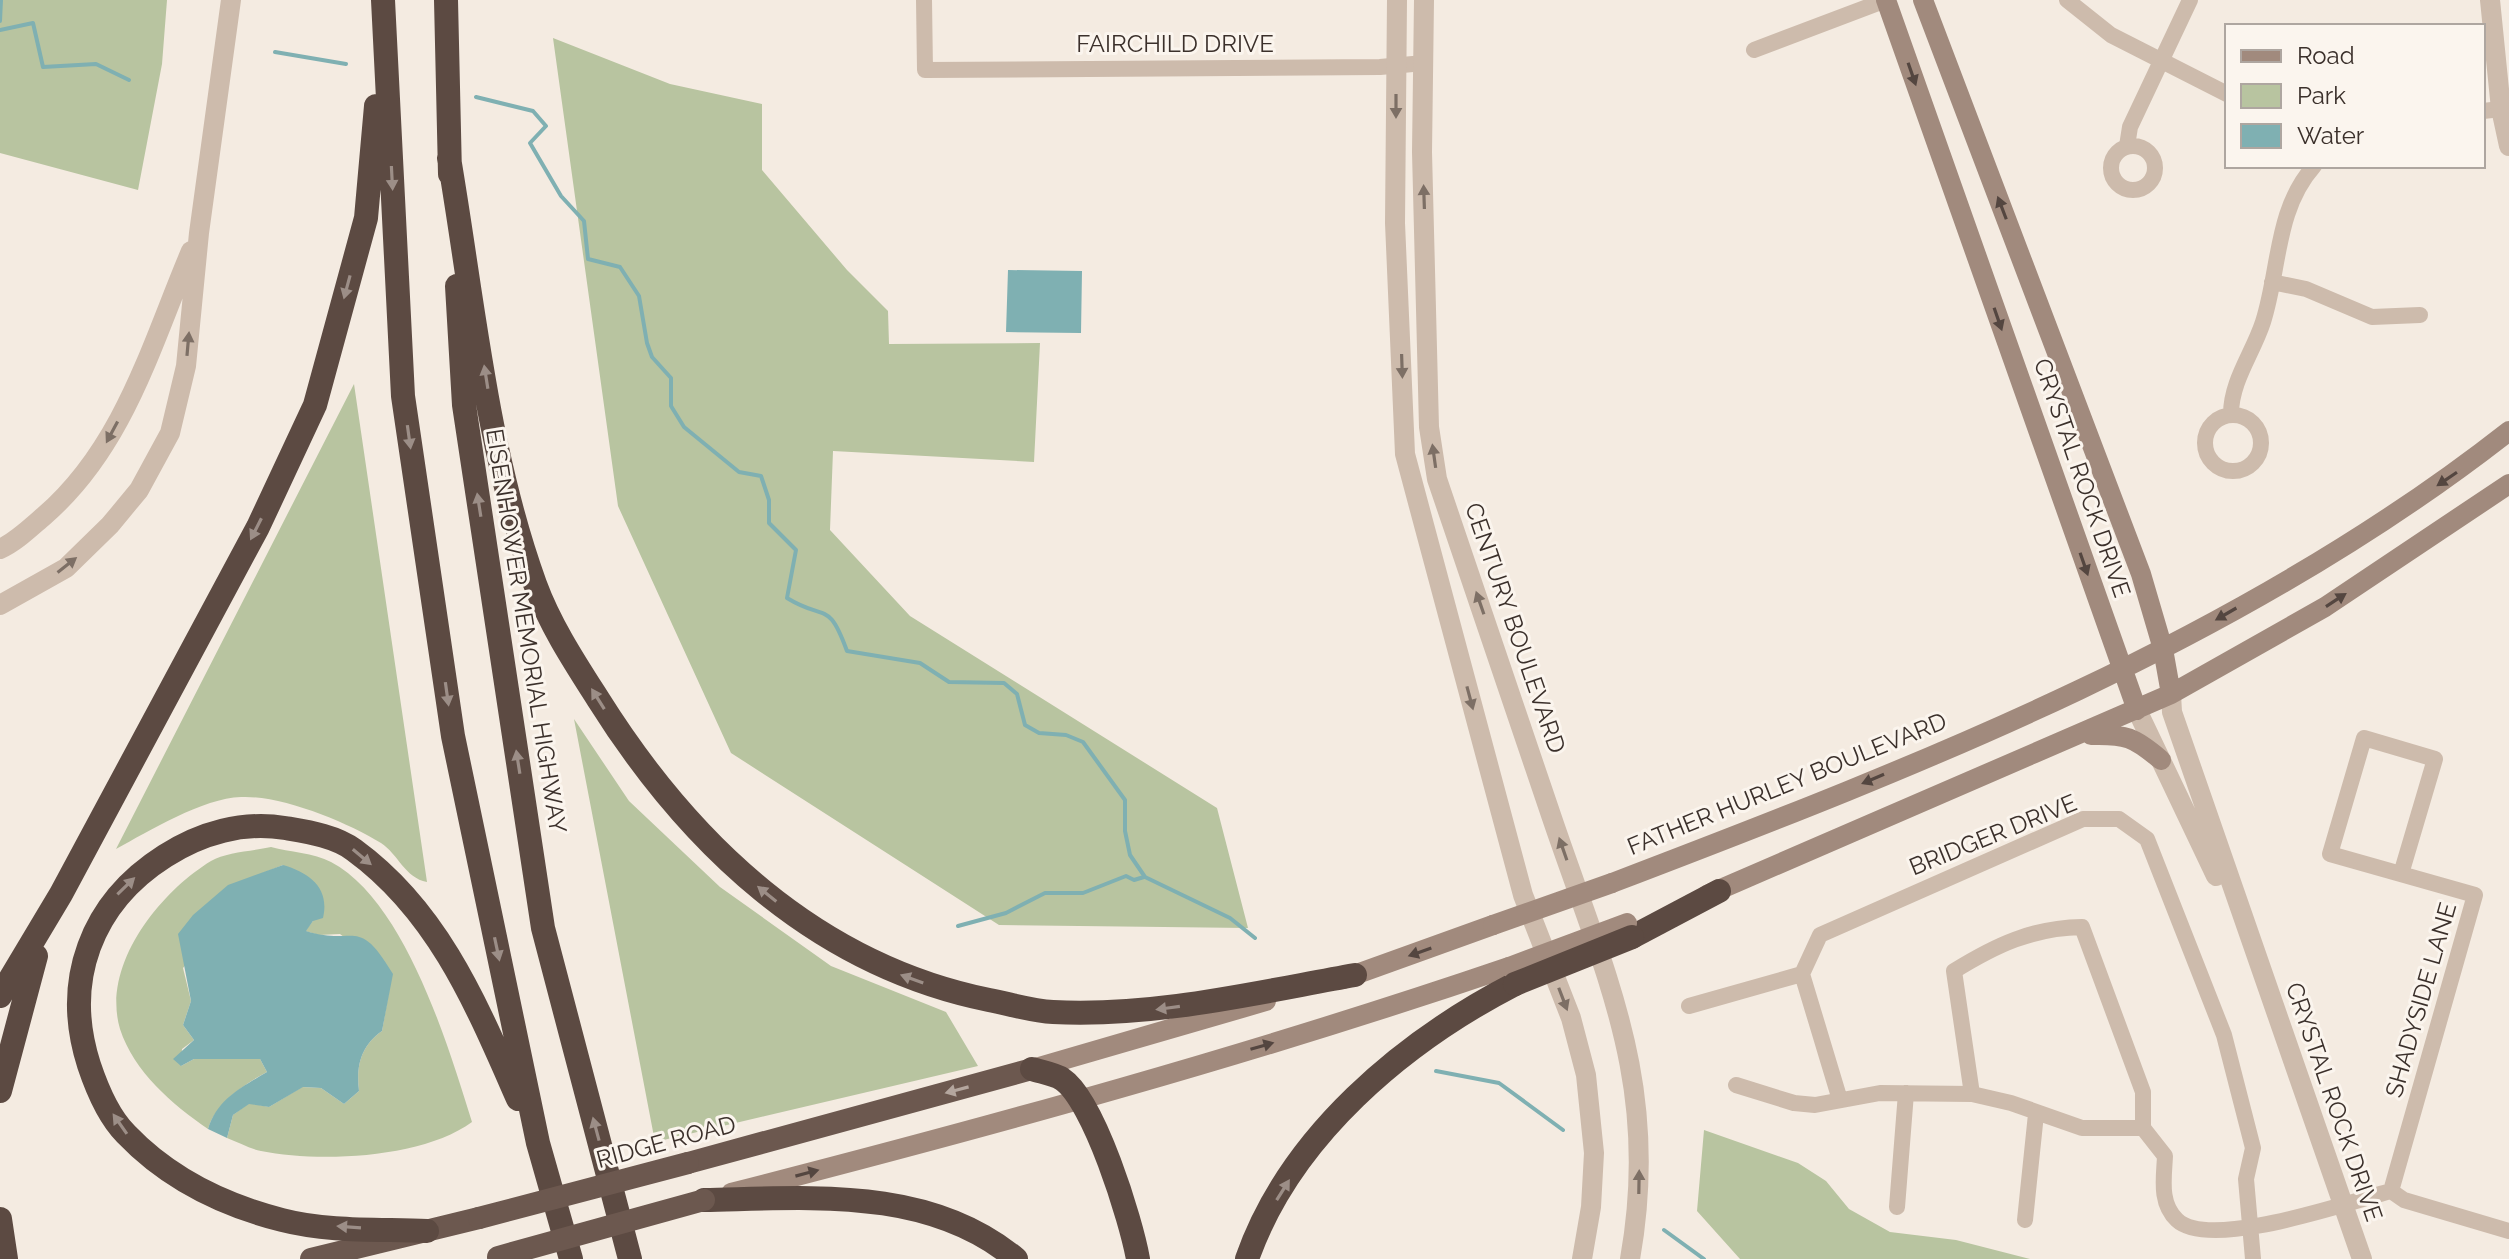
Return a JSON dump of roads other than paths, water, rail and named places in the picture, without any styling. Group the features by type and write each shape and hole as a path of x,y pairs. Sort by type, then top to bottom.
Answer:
{"highway":[{"name":"EISENHOWER MEMORIAL HIGHWAY","path":"446,0 449,158 464,405 543,928 630,1259"},
{"path":"0,996 61,894 258,527 315,405 366,218 383,8"},
{"path":"383,8 403,396 453,736 538,1143 571,1259"},
{"path":"449,158 504,476 536,588 570,655 608,715 668,800 721,856 774,900 831,939 885,969 942,990 1048,1012 1155,1010 1355,975"},
{"path":"427,1231 285,1221 216,1199 165,1169 124,1132 97,1090 81,1038 80,978 97,927 117,895 143,870 180,846 245,825 314,833 351,848 399,888 436,933 475,1003 538,1143"},
{"path":"1247,1259 1280,1195 1335,1118 1378,1075 1429,1034 1512,976 1719,891"},
{"path":"0,1091 29,973 61,894"},
{"path":"1032,1069 1061,1078 1080,1099 1133,1228 1138,1259"},
{"name":"RIDGE ROAD","path":"311,1259 688,1163 1032,1069"},
{"path":"494,1258 704,1200 870,1200 942,1218 1016,1259"},
{"path":"0,1219 6,1259"}],"main road":[{"name":"CRYSTAL ROCK DRIVE","path":"1886,0 2137,710"},
{"name":"CRYSTAL ROCK DRIVE","path":"1923,0 2141,574 2163,649 2171,694"},
{"name":"FATHER HURLEY BOULEVARD","path":"1032,1069 1355,975 1775,821 2121,671 2163,649 2329,556 2457,473 2509,431"},
{"path":"1719,891 2083,735 2171,694 2325,607 2509,484"},
{"path":"2083,735 2121,734 2139,741 2161,760"},
{"path":"704,1200 1080,1099 1512,976"}],"street":[{"path":"0,605 66,568 110,525 139,490 164,444 186,366 199,233 231,0"},
{"name":"FAIRCHILD DRIVE","path":"924,0 925,70 1396,66 1424,63"},
{"path":"1397,0 1395,223 1405,454 1519,882 1571,1018 1586,1075 1594,1153 1591,1207 1582,1259"},
{"name":"CENTURY BOULEVARD","path":"1424,0 1422,152 1429,427 1437,479 1625,1036 1640,1136 1639,1209 1630,1259"},
{"path":"1754,50 1886,0"},
{"path":"2067,0 2111,35 2225,93"},
{"path":"2127,146 2130,127 2159,59 2190,0"},
{"path":"2490,0 2492,110 2509,146"},
{"path":"2231,414 2231,396 2263,322 2289,205 2301,180 2312,168"},
{"path":"0,549 75,490 107,443 151,356 199,233"},
{"path":"2272,282 2306,289 2372,317 2420,315"},
{"name":"CRYSTAL ROCK DRIVE","path":"2171,694 2172,712 2362,1259"},
{"name":"CRYSTAL ROCK DRIVE","path":"2137,710 2257,961"},
{"name":"SHADYSIDE LANE","path":"2391,1191 2475,895 2330,854 2364,738 2435,759 2401,874"},
{"name":"BRIDGER DRIVE","path":"1802,974 1820,935 2083,819 2119,819 2147,839 2224,1035 2253,1148 2246,1179 2253,1259"},
{"path":"1972,1094 1954,971 1996,945 2024,934 2053,927 2082,927 2143,1092 2143,1128 2165,1156 2163,1196 2174,1218 2187,1228 2251,1227 2391,1191 2404,1200 2509,1231"},
{"path":"1689,1006 1802,974 1840,1100"},
{"path":"1736,1085 1794,1103 1815,1105 1880,1093 1972,1094 2011,1103 2082,1128 2143,1128"},
{"path":"1897,1207 1906,1093"},
{"path":"2025,1220 2036,1114"}],"water":[{"path":"1008,270 1082,271 1081,333 1006,332"},
{"path":"283,865 309,877 324,898 323,918 313,921 306,931 363,938 393,974 382,1031 369,1043 362,1057 358,1073 359,1091 344,1104 321,1088 303,1087 269,1107 249,1104 233,1115 227,1138 208,1129 212,1119 232,1095 267,1072 260,1059 194,1059 181,1066 173,1059 194,1040 183,1025 191,1001 178,934 193,915 228,885"}],"waterway":[{"path":"0,21 1,0"},
{"path":"0,30 33,23 43,67 96,64 129,80"},
{"path":"275,52 346,64"},
{"path":"476,97 533,111 546,126 530,143 561,196 584,221 588,259 620,267 639,296 652,357 671,378 671,406 684,427 739,472 761,476 769,500 769,523 796,550 787,598 830,618 847,651 920,663 949,682 1004,683 1017,694 1025,725 1039,733 1066,735 1083,742 1125,800 1125,831 1130,855 1145,877 1230,918 1255,938"},
{"path":"958,926 1006,913 1045,893 1083,893 1126,876 1134,880 1144,877"},
{"path":"1436,1071 1499,1083 1563,1130"},
{"path":"1664,1230 1704,1259"}]}
